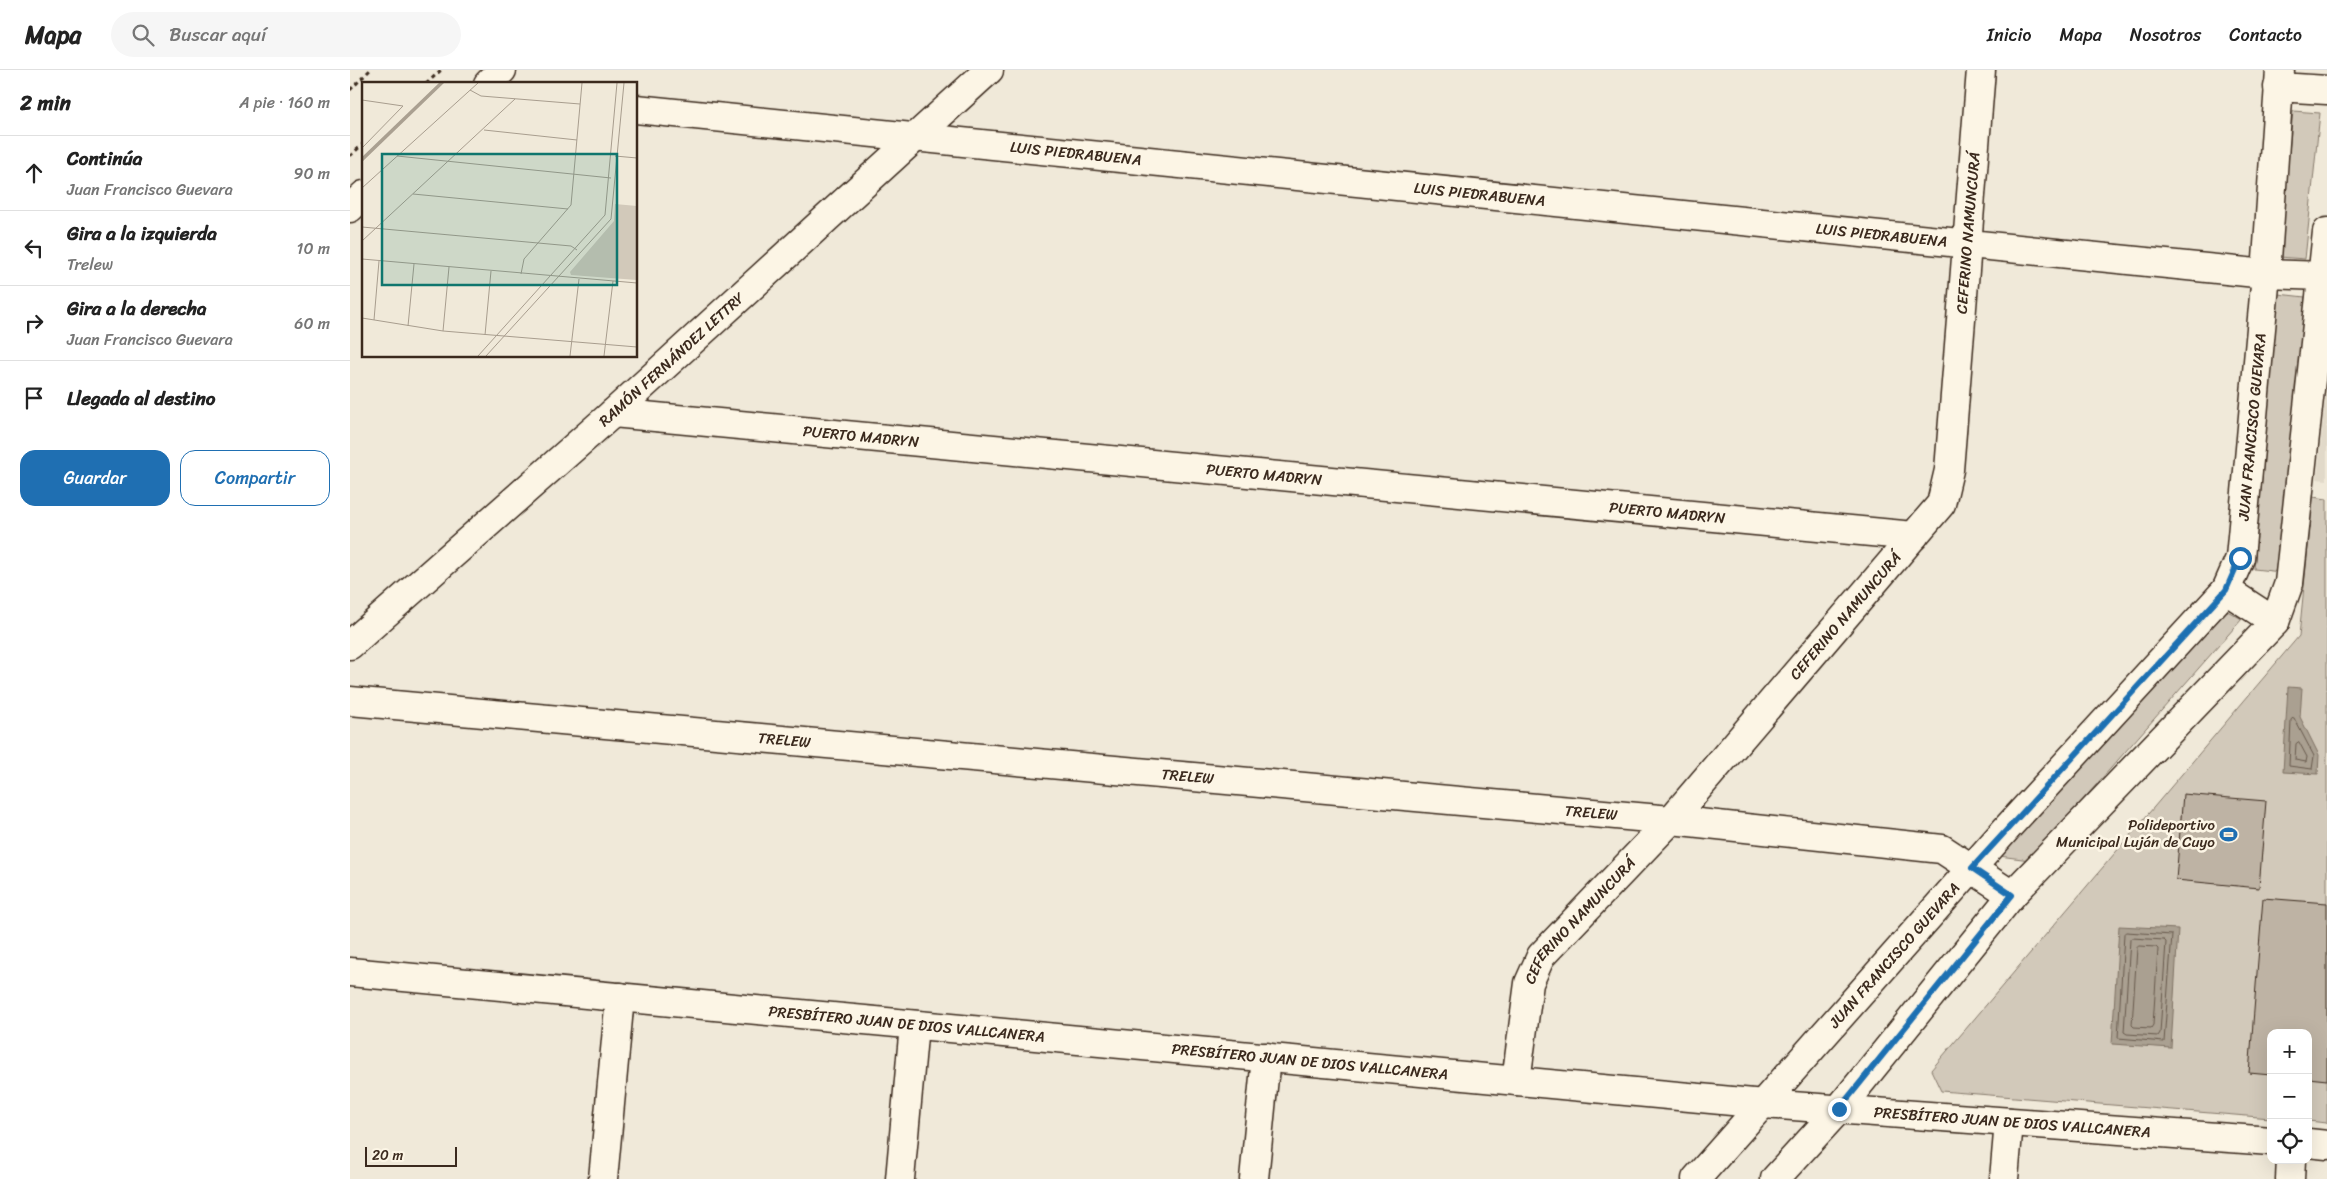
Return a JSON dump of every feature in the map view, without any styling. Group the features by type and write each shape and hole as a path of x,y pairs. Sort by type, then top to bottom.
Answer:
{"street":[{"path":"490,82 502,70"},
{"name":"RAMÓN FERNÁNDEZ LETTRY","path":"350,645 613,413 989,70"},
{"name":"CEFERINO NAMUNCURÁ","path":"1516,1080 1529,983 1541,956 1671,820 1941,504 1949,470 1969,243 1981,70"},
{"path":"2279,78 2327,90"},
{"name":"JUAN FRANCISCO GUEVARA","path":"1696,1179 1972,868 2226,590 2240,558 2266,274 2279,78"},
{"name":"LUIS PIEDRABUENA","path":"638,110 2266,274 2323,276"},
{"path":"350,208 362,197"},
{"path":"1775,1179 1839,1109 2012,895 2275,622 2289,583 2327,232"},
{"name":"PUERTO MADRYN","path":"613,413 1914,536"},
{"path":"2226,590 2275,622"},
{"name":"TRELEW","path":"350,702 1671,820 1942,849 2012,895"},
{"name":"PRESBÍTERO JUAN DE DIOS VALLCANERA","path":"350,972 1764,1104 2267,1140"},
{"path":"603,1179 620,997"},
{"path":"900,1179 914,1025"},
{"path":"1254,1179 1266,1058"},
{"path":"2004,1179 2009,1122"},
{"path":"2312,1143 2327,1145"},
{"path":"2290,1179 2291,1164"}],"path":[{"path":"350,90 370,70"},
{"path":"428,82 441,70"},
{"path":"350,156 362,145"}],"shaded area":[{"path":"2293,111 2320,113 2305,259 2279,257"},
{"path":"2278,294 2305,297 2281,572 2254,569"},
{"path":"2327,379 2327,480 2317,479"},
{"name":"Polideportivo Municipal Luján de Cuyo","path":"2313,497 2327,499 2327,1123 2312,1121 2312,1029 2267,1029 2267,1118 1941,1091 1931,1070 2299,636"},
{"path":"2220,607 2242,619 2030,860 1999,856"}],"water":[{"path":"2288,687 2302,688 2300,717 2319,755 2318,774 2283,772"},
{"path":"2119,926 2178,929 2171,1048 2112,1044"}],"building":[{"path":"2183,794 2266,801 2259,888 2176,880"},
{"path":"2263,898 2327,903 2327,1080 2312,1078 2312,1029 2267,1029 2267,1075 2249,1073"}],"place":[{"name":"Polideportivo Municipal Luján de Cuyo","path":"2229,834"}],"route":[{"path":"1839,1109 2012,895 1972,868 2226,590 2240,558"}]}
